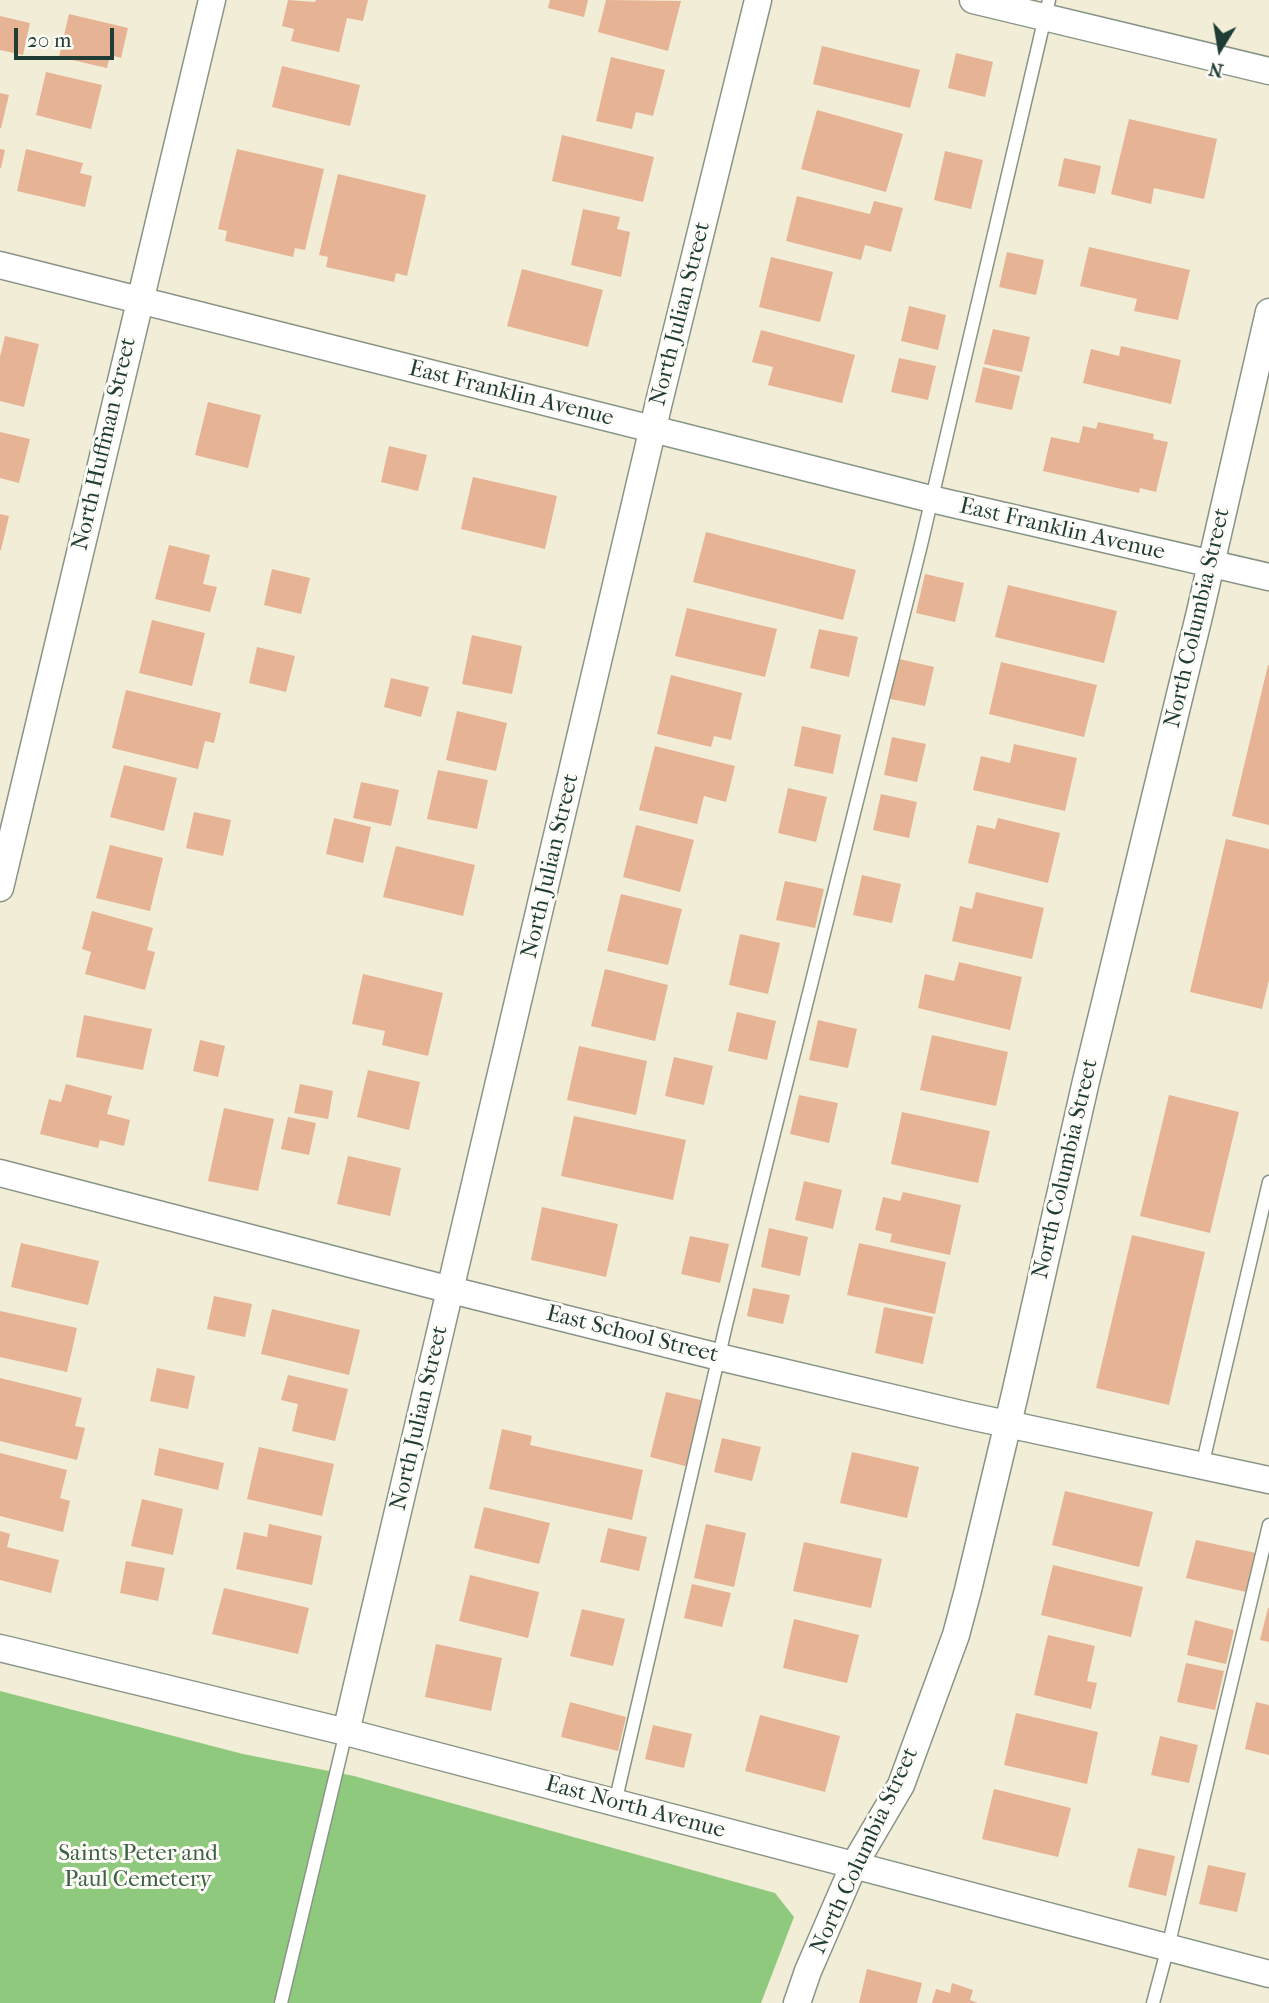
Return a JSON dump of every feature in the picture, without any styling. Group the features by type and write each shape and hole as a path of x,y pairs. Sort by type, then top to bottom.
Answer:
{"street":[{"name":"North Huffman Street","path":"0,888 212,0"},
{"name":"North Julian Street","path":"346,1732 653,430 758,0"},
{"path":"973,0 1047,9 1269,71"},
{"name":"East Franklin Avenue","path":"0,265 931,499 1269,577"},
{"name":"North Columbia Street","path":"797,2003 854,1865 901,1785 956,1635 1269,312"},
{"name":"East School Street","path":"0,1173 719,1357 1007,1424 1269,1480"},
{"name":"East North Avenue","path":"0,1648 346,1732 1269,1974"}],"lane":[{"path":"615,1803 719,1357 931,499 1047,9"},
{"path":"1202,1466 1269,1182"},
{"path":"1153,2003 1269,1525"},
{"path":"281,2003 346,1732"}],"green space":[{"name":"Saints Peter and Paul Cemetery","path":"0,1691 243,1754 354,1776 775,1893 794,1917 761,2003 0,2003"}],"building":[{"path":"288,0 368,0 363,21 347,18 339,52 291,41 294,29 282,26"},
{"path":"550,0 588,0 584,17 548,8"},
{"path":"606,0 681,1 668,51 598,32"},
{"path":"69,14 128,28 121,58 110,55 107,68 59,57"},
{"path":"0,16 30,23 23,55 0,50"},
{"path":"822,46 920,70 910,108 813,84"},
{"path":"956,53 993,62 985,97 948,88"},
{"path":"611,57 665,70 653,116 636,112 632,129 596,121"},
{"path":"282,66 360,85 350,126 272,107"},
{"path":"46,72 102,85 91,129 36,115"},
{"path":"0,93 9,95 1,128 0,128"},
{"path":"817,110 903,134 886,192 801,169"},
{"path":"1129,119 1217,139 1204,199 1154,188 1151,204 1111,194"},
{"path":"562,135 654,157 643,202 552,181"},
{"path":"0,149 5,150 1,168 0,168"},
{"path":"26,149 83,163 80,173 92,176 85,207 17,191"},
{"path":"237,149 324,169 305,250 295,248 293,257 225,241 227,231 218,229"},
{"path":"945,151 983,160 971,209 934,200"},
{"path":"1064,158 1101,166 1095,194 1058,186"},
{"path":"338,174 426,195 407,276 396,273 394,282 326,267 328,257 319,255"},
{"path":"797,196 870,214 874,201 903,208 891,252 865,245 861,260 786,241"},
{"path":"583,209 620,217 617,229 630,232 621,277 571,265"},
{"path":"1089,247 1190,270 1178,320 1134,311 1137,299 1080,286"},
{"path":"1007,252 1044,260 1036,295 999,287"},
{"path":"771,257 833,272 820,322 759,307"},
{"path":"522,269 603,290 588,347 507,326"},
{"path":"909,306 946,315 938,350 901,341"},
{"path":"993,329 1030,337 1022,372 984,364"},
{"path":"761,330 855,355 842,403 768,385 773,367 752,362"},
{"path":"5,336 39,344 24,407 0,401 0,357"},
{"path":"1121,346 1181,360 1171,404 1083,383 1091,349 1119,356"},
{"path":"899,358 936,366 928,400 891,392"},
{"path":"983,367 1020,376 1012,410 975,402"},
{"path":"208,402 261,415 248,468 195,455"},
{"path":"1098,422 1154,434 1153,439 1168,442 1156,492 1140,488 1139,493 1043,471 1051,437 1079,443 1083,426 1096,429"},
{"path":"0,432 30,439 19,483 0,478"},
{"path":"389,446 427,455 418,491 381,482"},
{"path":"473,477 557,496 545,549 461,529"},
{"path":"0,514 9,516 1,550 0,550"},
{"path":"706,532 856,570 843,620 693,582"},
{"path":"169,545 210,555 203,584 217,587 210,612 155,599"},
{"path":"272,569 310,578 301,614 264,605"},
{"path":"925,574 964,583 955,622 916,613"},
{"path":"1008,585 1117,611 1104,663 995,637"},
{"path":"687,608 777,629 765,677 675,656"},
{"path":"152,620 205,633 192,686 139,673"},
{"path":"819,629 858,637 849,677 810,668"},
{"path":"472,635 522,646 512,694 462,684"},
{"path":"257,647 295,656 286,692 249,683"},
{"path":"895,658 934,667 925,706 886,698"},
{"path":"1001,662 1097,685 1084,737 989,714"},
{"path":"1269,665 1269,825 1232,816"},
{"path":"671,675 742,693 731,740 714,736 711,747 657,734"},
{"path":"391,678 429,687 421,717 384,707"},
{"path":"126,690 221,713 214,743 205,741 198,769 112,748"},
{"path":"457,711 507,723 496,771 446,760"},
{"path":"802,726 841,735 833,774 794,766"},
{"path":"892,737 926,744 917,782 884,775"},
{"path":"1014,744 1077,758 1065,811 973,790 981,756 1010,763"},
{"path":"655,746 735,766 726,802 704,796 697,824 639,810"},
{"path":"124,765 177,778 164,831 110,817"},
{"path":"438,770 488,780 477,829 427,819"},
{"path":"361,782 399,790 391,826 353,818"},
{"path":"788,788 827,797 816,842 778,833"},
{"path":"881,794 917,802 909,838 873,830"},
{"path":"194,812 231,820 223,856 186,848"},
{"path":"334,818 371,827 363,863 326,854"},
{"path":"998,818 1060,833 1048,883 968,863 977,825 995,829"},
{"path":"636,825 694,840 680,892 623,877"},
{"path":"1226,839 1269,849 1269,980 1262,1009 1190,992"},
{"path":"110,845 163,858 150,911 96,898"},
{"path":"396,846 475,865 463,916 383,897"},
{"path":"862,875 901,884 892,923 853,915"},
{"path":"785,881 824,889 815,928 776,920"},
{"path":"976,892 1044,908 1032,959 952,941 960,906 972,909"},
{"path":"621,894 682,909 668,965 607,951"},
{"path":"92,911 153,928 147,950 155,952 145,990 85,974 91,952 82,949"},
{"path":"740,934 780,943 768,994 729,985"},
{"path":"959,962 1022,977 1010,1030 918,1008 925,974 954,981"},
{"path":"605,969 668,985 655,1041 591,1026"},
{"path":"363,974 443,993 428,1056 382,1045 385,1031 352,1024"},
{"path":"737,1012 776,1021 767,1060 728,1051"},
{"path":"84,1015 152,1029 143,1070 76,1057"},
{"path":"818,1020 857,1029 848,1068 809,1060"},
{"path":"932,1035 1008,1052 996,1106 920,1090"},
{"path":"200,1040 225,1046 218,1077 193,1071"},
{"path":"579,1046 647,1061 636,1115 567,1100"},
{"path":"674,1057 713,1066 704,1105 665,1096"},
{"path":"368,1070 420,1082 409,1130 357,1117"},
{"path":"66,1084 112,1096 107,1114 130,1120 124,1146 100,1140 98,1148 40,1134 49,1099 61,1102"},
{"path":"300,1084 333,1091 328,1119 294,1113"},
{"path":"799,1095 838,1103 829,1143 790,1134"},
{"path":"1169,1095 1239,1112 1210,1233 1140,1216"},
{"path":"224,1108 274,1119 258,1191 208,1181"},
{"path":"902,1112 990,1131 978,1183 891,1164"},
{"path":"574,1116 686,1140 673,1200 561,1176"},
{"path":"288,1117 316,1123 309,1155 281,1149"},
{"path":"348,1156 401,1168 390,1216 337,1204"},
{"path":"804,1181 842,1190 833,1229 795,1220"},
{"path":"903,1192 961,1205 950,1255 890,1242 892,1234 875,1230 883,1197 900,1201"},
{"path":"542,1207 618,1224 606,1277 531,1260"},
{"path":"769,1228 808,1237 800,1276 761,1267"},
{"path":"1132,1235 1205,1252 1169,1405 1096,1388"},
{"path":"690,1236 729,1244 720,1283 681,1274"},
{"path":"21,1243 99,1261 88,1305 11,1287"},
{"path":"859,1243 946,1262 935,1314 847,1295"},
{"path":"753,1288 790,1295 783,1324 747,1316"},
{"path":"214,1296 252,1304 245,1337 207,1329"},
{"path":"884,1307 933,1317 923,1364 875,1353"},
{"path":"272,1309 360,1330 349,1375 261,1354"},
{"path":"0,1311 77,1328 67,1372 0,1357"},
{"path":"157,1368 195,1376 188,1409 150,1401"},
{"path":"288,1375 348,1389 335,1441 292,1431 298,1404 281,1400"},
{"path":"0,1378 82,1398 75,1426 85,1428 77,1460 0,1441"},
{"path":"666,1392 705,1401 689,1467 650,1457"},
{"path":"502,1429 532,1436 530,1445 643,1470 632,1520 489,1489"},
{"path":"722,1438 761,1447 752,1481 714,1472"},
{"path":"259,1447 334,1464 322,1516 247,1499"},
{"path":"159,1448 224,1463 218,1490 154,1475"},
{"path":"852,1452 919,1467 907,1518 840,1503"},
{"path":"0,1453 67,1470 60,1498 70,1501 63,1532 0,1516"},
{"path":"1065,1491 1153,1512 1139,1567 1052,1545"},
{"path":"142,1499 183,1509 173,1555 131,1546"},
{"path":"484,1507 550,1523 539,1564 474,1548"},
{"path":"269,1524 322,1536 312,1585 236,1569 244,1532 267,1537"},
{"path":"706,1524 746,1533 734,1587 694,1578"},
{"path":"608,1528 647,1537 639,1571 600,1562"},
{"path":"0,1531 10,1534 7,1547 59,1560 51,1593 0,1580"},
{"path":"1196,1540 1256,1553 1246,1592 1186,1578"},
{"path":"804,1542 882,1559 871,1608 793,1591"},
{"path":"126,1561 165,1568 158,1601 120,1593"},
{"path":"1053,1565 1143,1587 1131,1637 1041,1615"},
{"path":"470,1575 539,1592 528,1638 459,1621"},
{"path":"692,1584 731,1593 722,1627 684,1618"},
{"path":"224,1588 309,1608 298,1654 212,1634"},
{"path":"1269,1608 1269,1642 1260,1640"},
{"path":"582,1609 625,1619 613,1666 570,1656"},
{"path":"794,1619 859,1635 847,1683 783,1668"},
{"path":"1195,1620 1234,1630 1226,1664 1187,1655"},
{"path":"1048,1635 1095,1646 1087,1681 1097,1683 1091,1709 1034,1695"},
{"path":"436,1644 502,1658 491,1711 425,1697"},
{"path":"1186,1663 1224,1671 1215,1710 1177,1702"},
{"path":"570,1702 626,1717 618,1751 561,1737"},
{"path":"1256,1702 1269,1705 1269,1755 1245,1749"},
{"path":"1016,1713 1098,1732 1087,1784 1004,1765"},
{"path":"760,1715 840,1736 825,1792 745,1771"},
{"path":"653,1725 692,1734 684,1768 645,1759"},
{"path":"1160,1736 1198,1745 1189,1783 1151,1775"},
{"path":"994,1789 1071,1808 1058,1857 982,1839"},
{"path":"1138,1848 1175,1856 1166,1896 1128,1887"},
{"path":"1208,1865 1246,1873 1237,1912 1199,1904"},
{"path":"867,1969 922,1983 917,2003 859,2003"},
{"path":"952,1983 973,1990 970,2000 978,2003 932,2003 936,1989 950,1993"}]}
